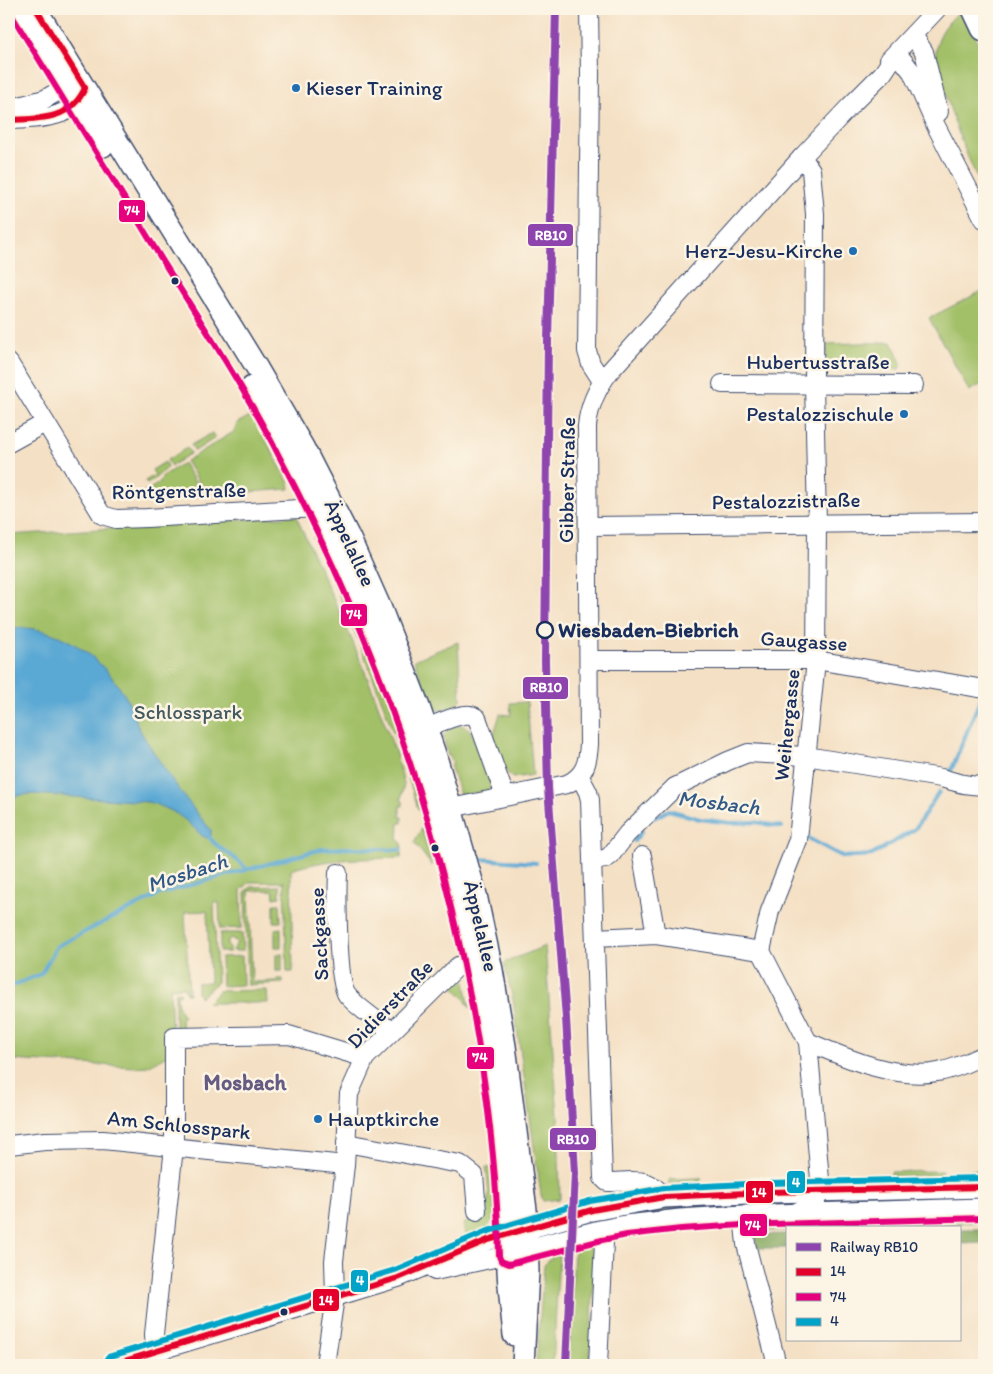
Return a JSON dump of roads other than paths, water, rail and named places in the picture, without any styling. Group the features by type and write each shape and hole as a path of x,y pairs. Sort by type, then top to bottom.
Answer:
{"highway":[{"path":"975,9 984,28"}],"main road":[{"name":"Äppelallee","path":"18,9 76,92 252,360 303,447 345,528 381,609 419,734 426,784 451,870 480,957 505,1046 526,1210 518,1231 528,1250"},
{"name":"Äppelallee","path":"36,9 76,92 250,384 316,508 370,631 419,734 450,808 476,895 480,957"},
{"path":"518,1231 592,1210 664,1197 742,1193 984,1187"},
{"path":"742,1193 743,1216"},
{"path":"528,1250 596,1232 653,1223 790,1214 984,1209"},
{"path":"517,1365 528,1250"},
{"path":"523,1365 528,1250"}],"street":[{"path":"589,9 587,351 591,364 602,381"},
{"name":"Gibber Straße","path":"580,777 586,766 589,754 587,426 589,411 602,381 802,157 883,73 895,55 935,9"},
{"path":"913,35 924,52 950,151"},
{"path":"895,55 912,72 936,126 984,219"},
{"path":"9,109 76,92"},
{"path":"9,120 47,118 61,113 76,92"},
{"name":"Weihergasse","path":"761,951 770,911 798,840 816,660 815,214 812,176 808,165 802,157"},
{"name":"Röntgenstraße","path":"9,363 102,515 116,519 316,508"},
{"name":"Hubertusstraße","path":"722,384 914,385"},
{"path":"9,444 45,423"},
{"name":"Pestalozzistraße","path":"588,526 816,522 984,522"},
{"name":"Gaugasse","path":"589,660 816,660 984,689"},
{"path":"419,734 462,716 470,714 477,718 505,796"},
{"path":"592,861 610,856 627,834 675,787 748,753 806,756 941,778 963,784 984,785"},
{"path":"426,784 441,804 450,808 567,784 580,777 590,800 603,1178 607,1182 647,1182 656,1186 664,1197"},
{"path":"642,856 656,935"},
{"name":"Sackgasse","path":"338,873 339,936 344,988 351,998 392,1031"},
{"path":"595,938 656,935 761,951 808,1042 821,1191 818,1198 811,1205 790,1214"},
{"name":"Didierstraße","path":"325,1365 334,1297 334,1261 349,1094 365,1058 458,966 480,957"},
{"path":"155,1359 154,1334 174,1147 174,1037 289,1035 365,1058"},
{"path":"808,1042 866,1065 915,1073 937,1072 953,1068 984,1054"},
{"name":"Am Schlosspark","path":"9,1145 45,1141 90,1140 344,1165"},
{"path":"346,1143 460,1164 471,1172 475,1180 477,1211"},
{"path":"743,1216 746,1244 777,1365"},
{"path":"398,1278 475,1246 518,1231"},
{"path":"596,1232 604,1242 598,1365"},
{"path":"111,1365 155,1359 334,1297 398,1278 528,1250"}],"water":[{"path":"9,628 45,631 62,637 92,657 105,669 127,699 141,732 167,773 211,830 211,836 207,838 202,836 178,815 148,802 33,794 21,795 9,800"}],"waterway":[{"name":"Mosbach","path":"951,771 980,700"},
{"name":"Mosbach","path":"806,837 843,857 872,855 915,829 939,792"},
{"name":"Mosbach","path":"654,818 669,810 700,819 731,823 755,822 782,827"},
{"name":"Mosbach","path":"634,841 642,831"},
{"path":"209,837 238,860 246,869"},
{"name":"Mosbach","path":"9,987 41,974 57,946 162,893 322,849 401,850"},
{"name":"Mosbach","path":"479,859 536,863"}],"rail line":[{"name":"RB10","path":"556,9 548,340 545,661 548,788 566,1018 575,1173 566,1365"}],"place":[{"name":"Kieser Training","path":"296,88"},
{"name":"Herz-Jesu-Kirche","path":"853,251"},
{"name":"Pestalozzischule","path":"904,414"},
{"name":"Wiesbaden-Biebrich","path":"545,630"},
{"name":"Hauptkirche","path":"318,1119"}],"district":[{"name":"Mosbach","path":"245,1082"}],"park label":[{"name":"Schlosspark","path":"188,712"}]}
